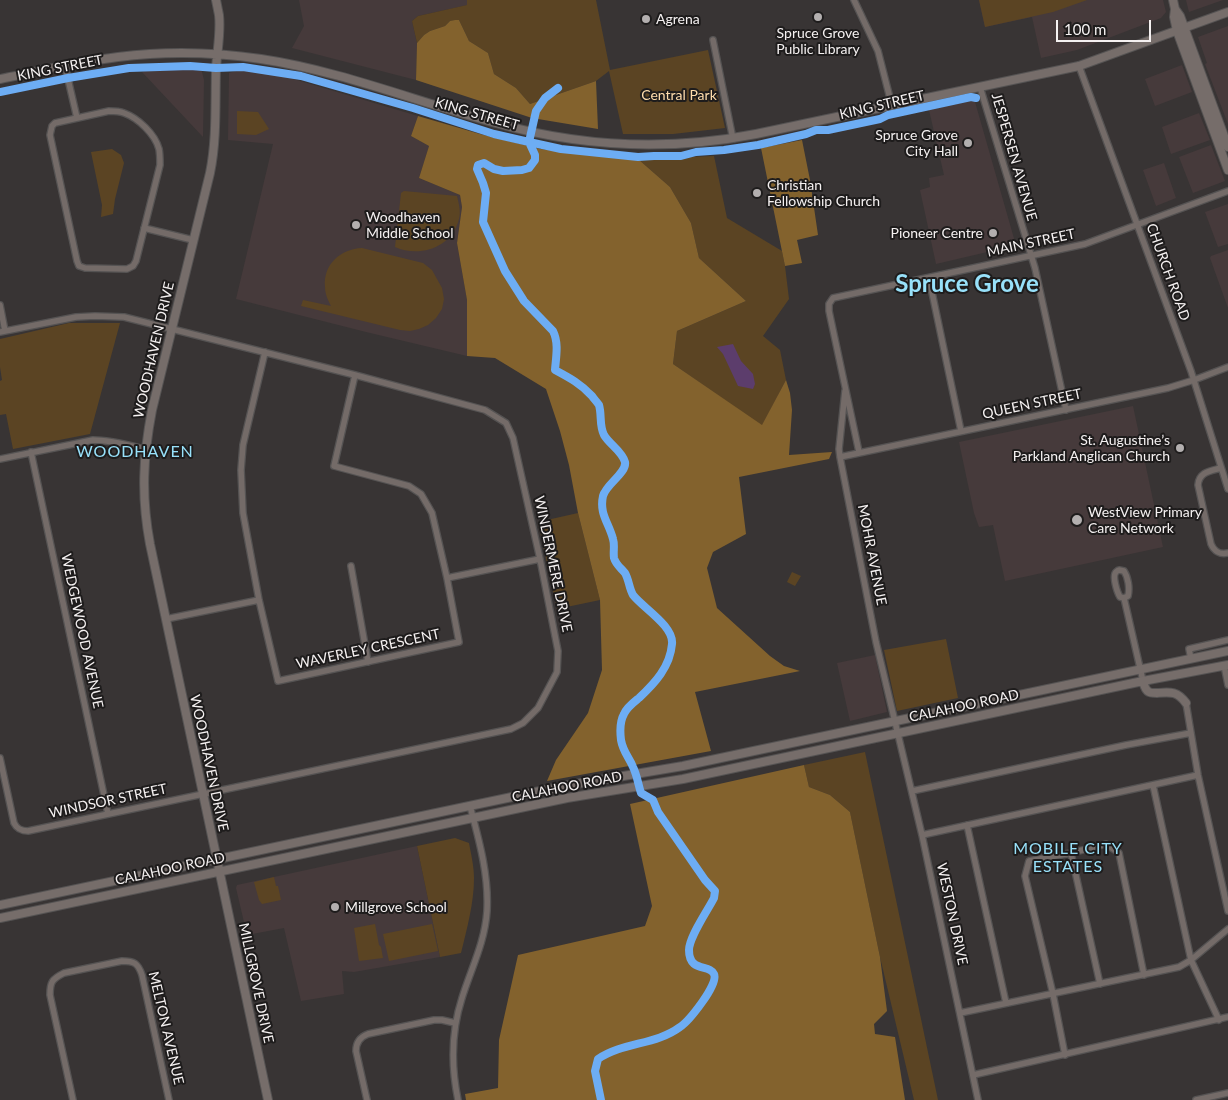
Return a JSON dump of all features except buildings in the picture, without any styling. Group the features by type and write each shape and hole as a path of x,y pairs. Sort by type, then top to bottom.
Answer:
{"street":[{"name":"WOODHAVEN DRIVE","path":"216,0 219,15 213,159 152,410 145,450 143,481 147,528 220,871"},
{"path":"854,0 878,51 892,106"},
{"path":"1173,0 1180,16 1181,29 1228,170"},
{"name":"KING STREET","path":"0,80 65,66 143,54 218,54 259,58 303,66 497,124 551,136 595,142 642,145 687,144 733,139 1079,66 1228,12"},
{"path":"1181,29 1228,147"},
{"path":"713,40 733,139"},
{"path":"65,66 76,118"},
{"name":"CHURCH ROAD","path":"1079,66 1194,380 1228,489"},
{"name":"JESPERSEN AVENUE","path":"980,87 1035,268 1066,410"},
{"path":"109,111 124,112 136,120 154,138 158,148 160,165 144,228 136,261 130,268 85,268 79,266 50,135 52,126 55,123 109,111"},
{"name":"MAIN STREET","path":"834,298 1085,244 1228,191"},
{"path":"144,228 193,240"},
{"path":"929,278 961,432"},
{"name":"MOHR AVENUE","path":"834,298 829,304 830,311 859,452"},
{"path":"0,305 3,332"},
{"name":"WINDERMERE DRIVE","path":"3,332 84,316 124,318 265,352 486,410 506,423 513,438 558,651 557,672 538,708 523,723 511,729 203,794"},
{"name":"WAVERLEY CRESCENT","path":"265,352 242,445 241,470 243,513 259,600 278,680 458,642 447,578 432,513 421,494 409,486 334,466 355,375"},
{"name":"QUEEN STREET","path":"840,456 1168,388 1228,367"},
{"name":"MOHR AVENUE","path":"846,391 839,449 840,456 878,647 898,733"},
{"path":"0,459 93,440 115,442 145,450"},
{"name":"WEDGEWOOD AVENUE","path":"32,452 108,814"},
{"path":"1221,468 1202,475 1199,478 1198,485 1211,544 1216,551 1224,554 1228,553"},
{"path":"447,578 540,560"},
{"path":"351,566 368,662"},
{"path":"1124,598 1145,688 1148,692 1170,692 1176,694 1186,703 1198,775 1228,911"},
{"path":"166,619 259,600"},
{"path":"1190,659 1190,649 1228,640"},
{"name":"CALAHOO ROAD","path":"0,905 564,786 683,766 1228,651"},
{"path":"1226,665 1228,685"},
{"name":"CALAHOO ROAD","path":"0,918 567,798 683,779 1226,665"},
{"name":"WESTON DRIVE","path":"898,733 922,835 978,1100"},
{"path":"912,791 1190,733"},
{"name":"WINDSOR STREET","path":"0,758 14,823 21,831 203,794"},
{"path":"922,835 1198,775"},
{"path":"1153,785 1191,960 1218,1020"},
{"path":"458,1100 453,1071 453,1038 462,996 479,953 487,912 483,859 470,806"},
{"path":"967,825 1006,1003"},
{"path":"1065,1055 1053,994 1025,876 1029,861 1106,844 1119,853 1144,975"},
{"path":"1071,853 1100,984"},
{"name":"MILLGROVE DRIVE","path":"220,871 268,1100"},
{"path":"960,1013 1179,967 1191,960 1228,930"},
{"name":"MELTON AVENUE","path":"73,1100 50,995 52,981 64,973 129,961 135,963 140,968 142,974 169,1100"},
{"path":"973,1075 1228,1017"},
{"path":"367,1100 356,1050 356,1046 363,1036 434,1020 456,1023"},
{"path":"1196,1100 1228,1093"}],"shaded area":[{"path":"299,0 467,0 468,5 418,16 412,21 417,43 416,80 292,48 304,26"},
{"path":"979,0 1163,0 1166,12 1161,18 1077,50 1041,58 1032,17 985,27"},
{"path":"1186,0 1223,0 1189,12"},
{"path":"459,20 469,41 488,53 494,74 516,88 530,104 596,81 598,129 532,118 416,80 417,43 430,31"},
{"path":"1228,26 1228,124 1205,64 1207,63 1198,37"},
{"path":"1182,65 1192,92 1155,106 1145,79"},
{"path":"201,68 204,80 203,137 142,72 152,69"},
{"name":"Woodhaven Middle School","path":"242,69 290,78 418,116 411,136 429,146 419,178 460,195 462,207 457,243 467,300 467,356 236,299 273,144 228,140 229,73"},
{"path":"971,101 975,102 1015,242 1013,246 936,264 920,190 930,187 929,178 944,175 929,110"},
{"path":"1199,113 1210,140 1171,154 1162,127"},
{"path":"418,116 541,149 638,159 670,187 691,223 699,258 746,301 677,331 673,364 762,425 786,380 792,410 789,455 832,452 829,459 739,477 746,534 713,552 707,568 717,608 770,656 784,666 800,671 695,692 711,751 547,781 556,760 588,713 602,670 600,600 578,513 569,465 546,389 495,358 467,356 467,300 457,243 462,207 460,195 419,178 429,146 411,136"},
{"path":"802,140 818,235 797,240 802,263 785,266 761,148"},
{"path":"1211,145 1225,181 1193,193 1179,157"},
{"path":"1164,163 1176,198 1156,206 1143,170"},
{"path":"1228,204 1228,244 1218,247 1205,212"},
{"path":"1228,250 1228,308 1210,258"},
{"path":"733,344 741,361 753,374 755,384 753,389 738,386 723,354 717,347"},
{"path":"1133,406 1163,547 1005,581 993,525 979,527 974,513 959,442"},
{"path":"875,655 887,712 850,721 837,663"},
{"path":"804,765 809,787 830,795 850,812 880,957 887,1011 874,1024 875,1034 895,1037 905,1100 466,1100 465,1094 498,1088 499,1040 518,955 645,926 652,906 630,804"},
{"name":"Millgrove School","path":"417,846 440,957 354,972 342,971 344,994 301,1001 284,928 247,935 236,888 237,885"}],"green space":[{"name":"Central Park","path":"467,0 596,0 610,70 708,50 725,128 673,134 623,134 609,71 596,81 530,104 516,88 494,74 488,53 469,41 459,20 450,21 445,26 430,31 417,43 412,21 418,16 467,5"},
{"path":"979,0 1087,0 1053,12 985,27"},
{"path":"237,111 258,112 269,129 256,135 237,134"},
{"path":"112,149 121,155 124,163 113,214 101,217 102,205 91,152"},
{"path":"714,156 727,218 782,251 785,266 789,299 763,336 780,350 786,380 762,426 673,364 677,331 746,301 699,258 691,223 670,187 638,159"},
{"path":"404,191 457,196 460,211 459,219 455,229 442,244 424,251 404,250 395,247 401,193"},
{"path":"362,248 423,263 432,270 442,288 444,299 442,309 436,318 428,325 410,331 301,306 303,300 331,306 325,287 325,279 330,265 347,251"},
{"path":"69,323 120,323 90,434 13,449 6,414 0,415 0,381 2,380 0,339"},
{"path":"578,513 600,600 557,609 538,522"},
{"path":"792,572 801,576 795,586 787,582"},
{"path":"946,639 958,698 897,711 884,650"},
{"path":"865,752 938,1100 914,1100 880,957 850,812 830,795 809,787 804,765"},
{"path":"455,838 469,843 474,874 473,897 461,953 440,957 417,846"},
{"path":"274,877 281,900 262,904 254,882"},
{"path":"375,924 383,958 359,961 354,928"},
{"path":"432,924 438,951 389,961 383,934"}],"cycle path":[{"path":"0,92 129,68 243,67 301,76 413,108 494,134 529,142 561,149 638,157 681,156 696,152 758,145 816,130 828,130 971,97 976,98"},
{"path":"558,88 545,98 536,111 529,142 535,155 535,160 529,168 503,171 494,169 484,163 478,165 477,169 486,193 483,222 505,271 524,301 553,331 557,345 555,370 579,385 599,405 604,435 621,454 625,462 623,470 605,492 602,502 603,513 614,541 614,558 617,565 625,573 633,595 663,624 671,637 672,644 671,652 661,674 625,711 620,730 621,740 634,770 641,793 653,800 658,812 705,880 715,891 714,898 692,938 689,950 692,962 712,971 714,974 712,986 708,994 690,1018 671,1033 650,1041 618,1049 598,1059 595,1071 601,1100"}],"place":[{"name":"Spruce Grove Public Library","path":"818,17"},
{"name":"Agrena","path":"646,19"},
{"name":"Spruce Grove City Hall","path":"968,143"},
{"name":"Christian Fellowship Church","path":"757,193"},
{"name":"Woodhaven Middle School","path":"356,225"},
{"name":"Pioneer Centre","path":"993,233"},
{"name":"St. Augustine’s Parkland Anglican Church","path":"1180,448"},
{"name":"WestView Primary Care Network","path":"1077,520"},
{"name":"Millgrove School","path":"335,907"}],"district":[{"name":"Spruce Grove","path":"967,284"},
{"name":"WOODHAVEN","path":"135,452"},
{"name":"MOBILE CITY ESTATES","path":"1068,858"}]}
